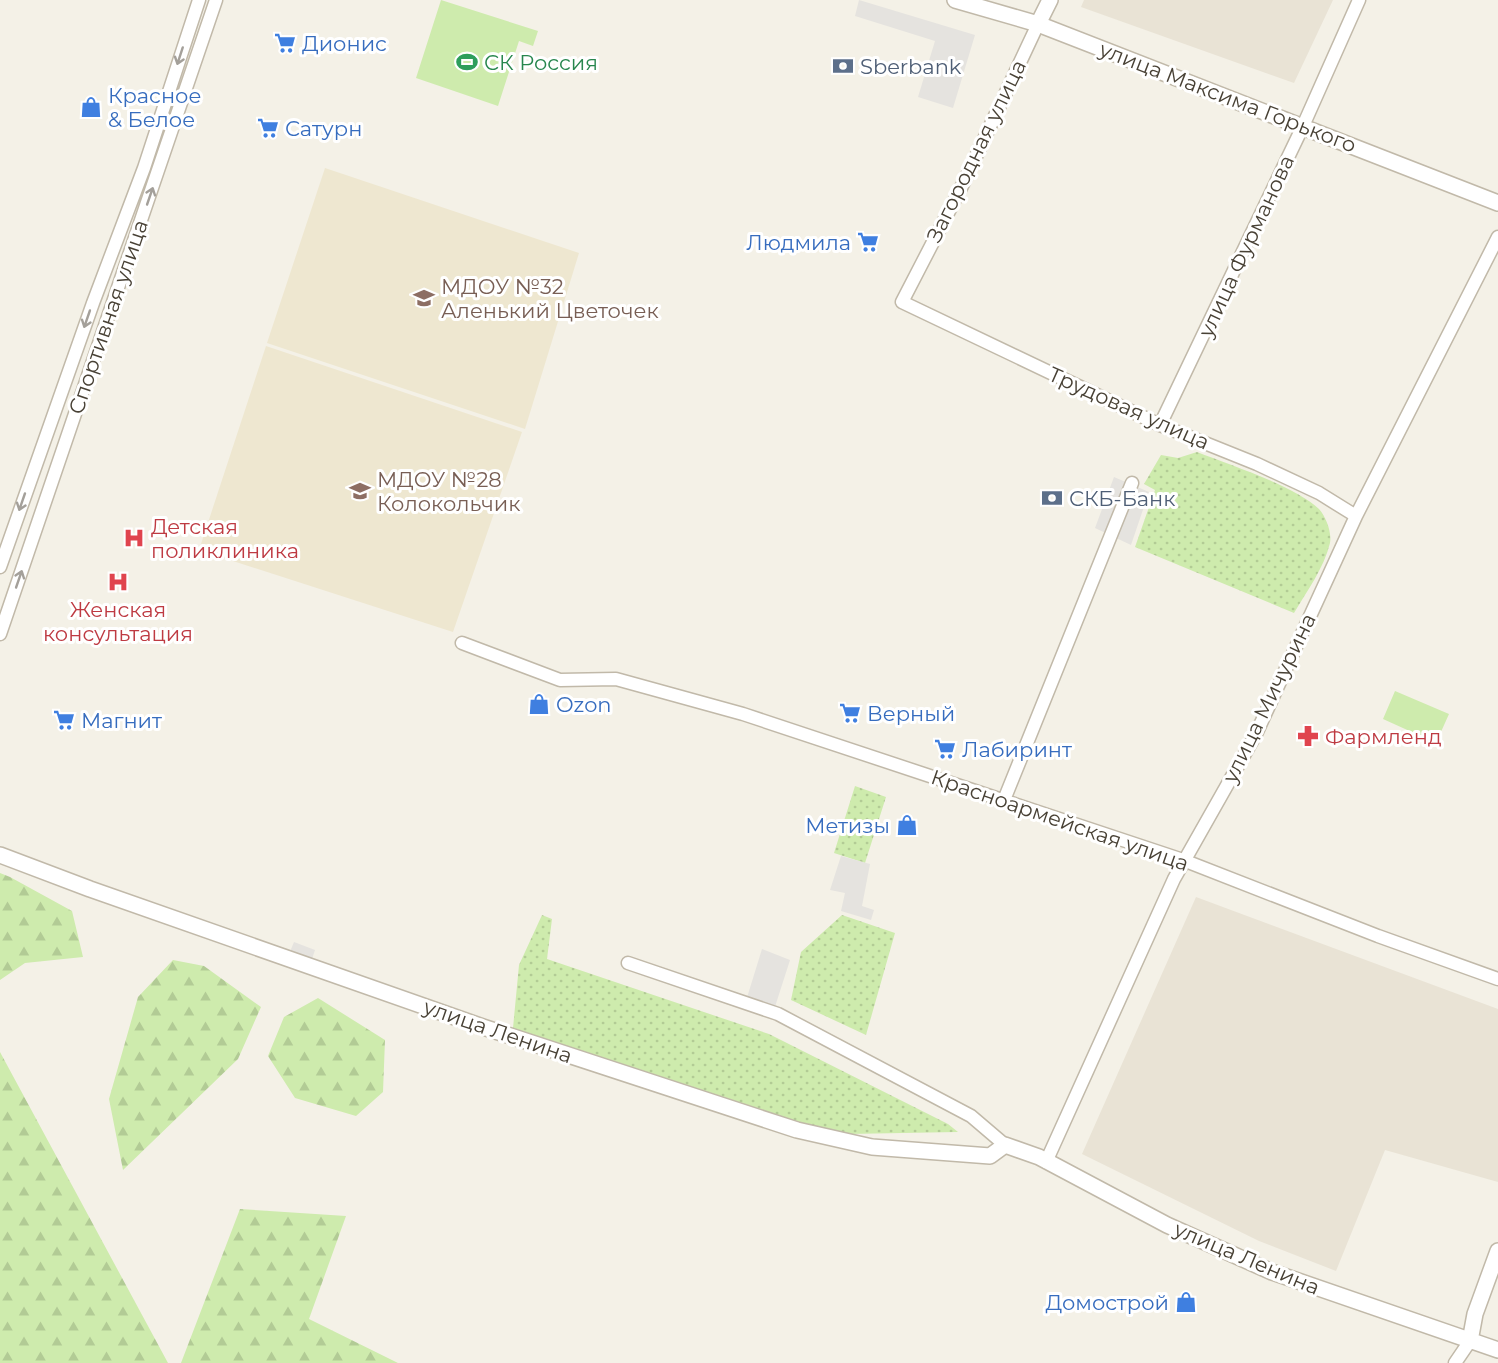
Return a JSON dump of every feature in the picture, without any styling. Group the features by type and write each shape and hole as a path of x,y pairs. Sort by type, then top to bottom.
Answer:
{"street":[{"name":"Спортивная улица","path":"0,567 93,303 144,168 199,0"},
{"name":"Спортивная улица","path":"0,634 216,0"},
{"name":"улица Максима Горького","path":"955,0 1038,24 1498,202"},
{"name":"Загородная улица","path":"902,302 964,182 1050,0"},
{"name":"улица Фурманова","path":"1160,425 1303,126 1359,0"},
{"name":"улица Мичурина","path":"1046,1162 1183,860 1256,734 1356,516 1498,237"},
{"name":"Трудовая улица","path":"902,302 1160,425 1257,464 1320,493 1356,516"},
{"path":"1004,800 1132,483"},
{"name":"Красноармейская улица","path":"462,643 560,680 616,679 743,714 1183,860 1378,936 1498,979"},
{"name":"улица Ленина","path":"0,855 90,889 483,1027 797,1130 872,1147 990,1156 1005,1145"},
{"name":"улица Ленина","path":"627,963 778,1014 971,1116 1005,1145 1039,1156 1046,1162 1167,1225 1272,1272 1498,1350"},
{"path":"1455,1363 1470,1341 1475,1314 1498,1251"}],"shaded area":[{"path":"859,0 975,35 953,108 918,97 935,41 855,16"},
{"path":"1084,0 1333,0 1294,83 1081,7"},
{"name":"МДОУ №32 Аленький Цветочек","path":"325,168 579,253 525,429 267,343"},
{"name":"МДОУ №28 Колокольчик","path":"266,346 522,432 453,632 199,550"},
{"path":"1114,477 1149,492 1131,545 1095,528"},
{"path":"841,856 870,864 862,906 874,910 871,920 841,911 845,893 830,890"},
{"path":"1196,897 1498,1009 1498,1182 1385,1150 1336,1271 1259,1241 1082,1154"},
{"path":"294,942 315,950 311,962 289,954"},
{"path":"762,949 790,960 773,1013 745,1004"}],"green space":[{"name":"СК Россия","path":"441,0 538,31 533,46 519,41 498,106 416,78"},
{"path":"1197,452 1279,484 1308,500 1324,516 1330,534 1330,543 1315,579 1294,613 1135,547 1155,490 1144,484 1161,455 1178,458"},
{"path":"1395,691 1449,714 1436,743 1383,719"},
{"path":"855,786 886,797 865,863 834,853"},
{"path":"0,873 72,911 83,957 25,963 0,980"},
{"path":"542,915 552,919 547,959 769,1034 948,1124 958,1132 848,1134 810,1127 513,1028 519,965"},
{"path":"842,915 895,933 866,1035 791,1000 801,952"},
{"path":"173,960 204,966 261,1007 238,1059 123,1170 109,1099 138,997"},
{"path":"318,998 385,1040 383,1092 356,1116 295,1098 268,1056 284,1017"},
{"path":"0,1052 168,1363 0,1363"},
{"path":"240,1209 346,1216 309,1319 398,1363 181,1363"}],"place":[{"name":"Дионис","path":"285,43"},
{"name":"СК Россия","path":"467,62"},
{"name":"Sberbank","path":"843,66"},
{"name":"Красное & Белое","path":"91,107"},
{"name":"Сатурн","path":"268,128"},
{"name":"Людмила","path":"868,242"},
{"name":"МДОУ №32 Аленький Цветочек","path":"424,298"},
{"name":"МДОУ №28 Колокольчик","path":"360,491"},
{"name":"СКБ-Банк","path":"1052,498"},
{"name":"Детская поликлиника","path":"134,538"},
{"name":"Женская консультация","path":"118,582"},
{"name":"Ozon","path":"539,704"},
{"name":"Верный","path":"850,713"},
{"name":"Магнит","path":"64,720"},
{"name":"Фармленд","path":"1308,736"},
{"name":"Лабиринт","path":"945,749"},
{"name":"Метизы","path":"907,825"},
{"name":"Домострой","path":"1186,1302"}]}
